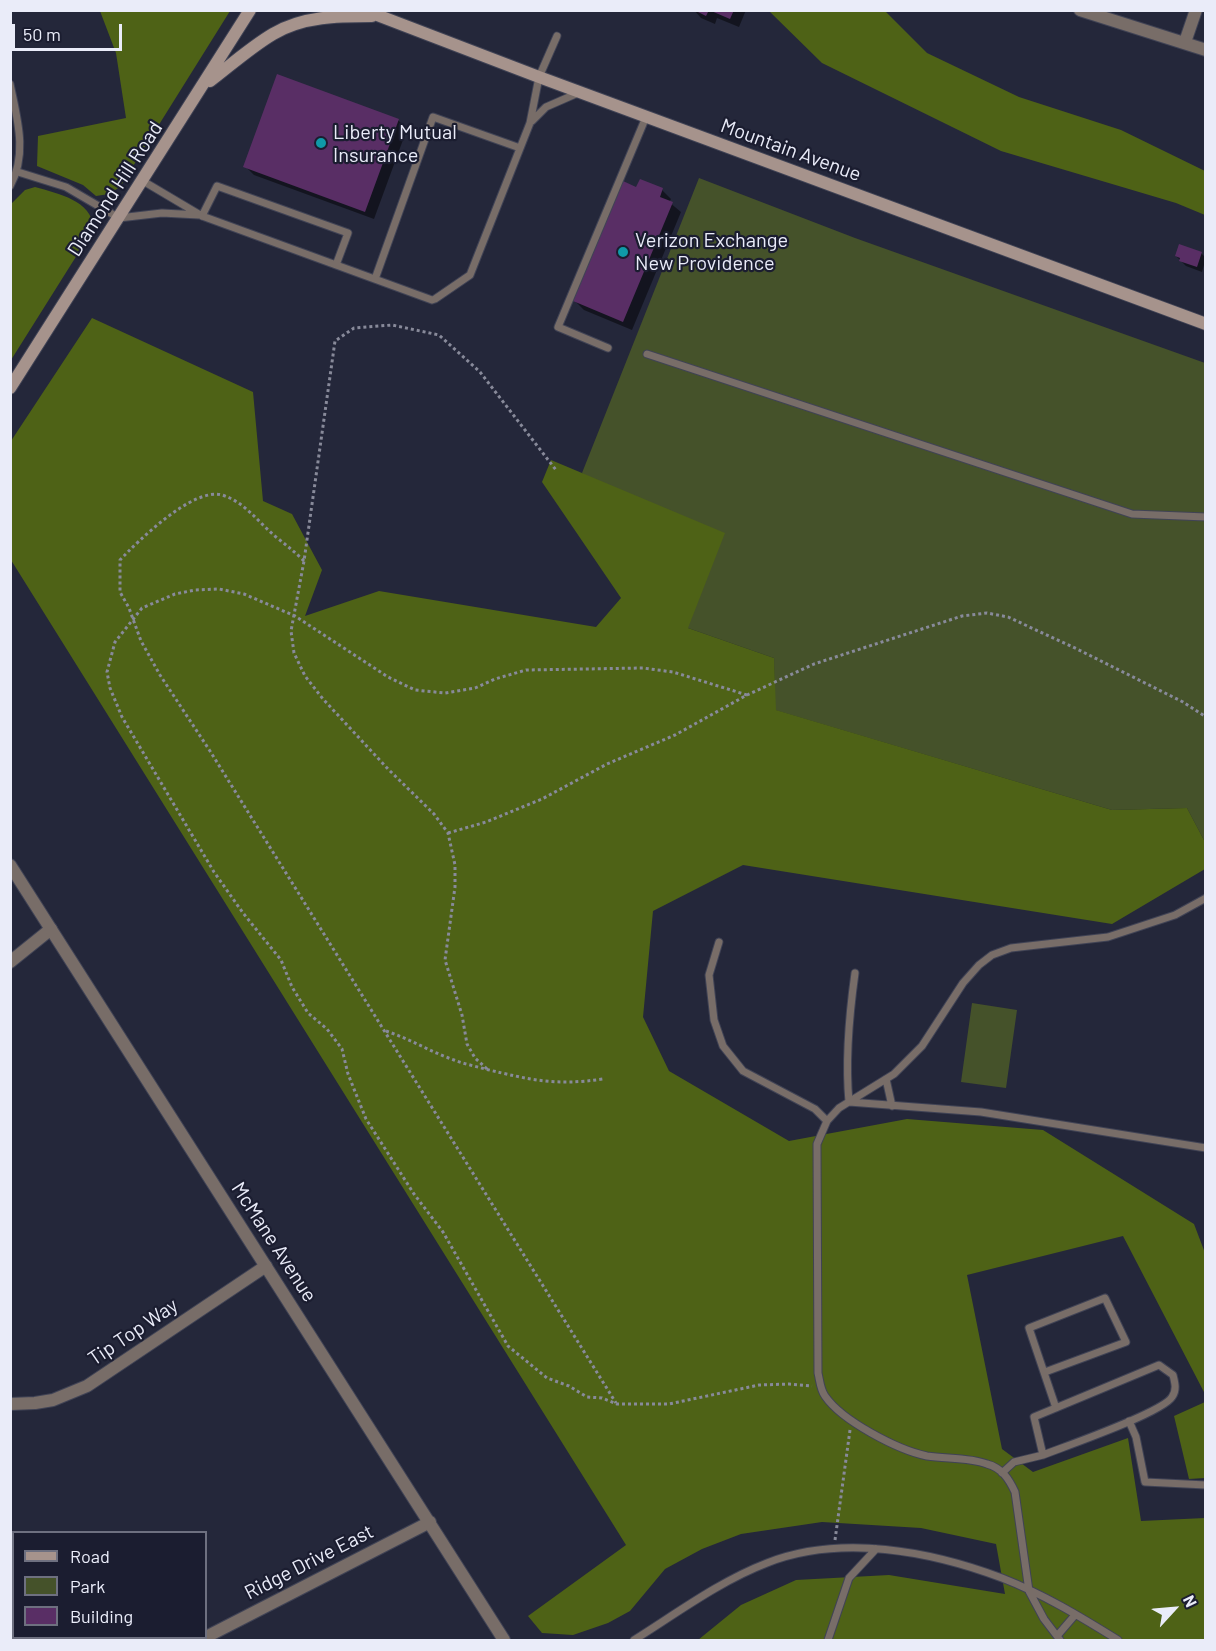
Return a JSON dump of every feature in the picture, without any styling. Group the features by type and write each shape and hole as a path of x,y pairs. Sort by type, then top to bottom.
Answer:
{"main road":[{"name":"Diamond Hill Road","path":"10,388 250,10"},
{"path":"204,85 274,33 334,16 370,13"},
{"name":"Mountain Avenue","path":"370,13 1206,324"}],"street":[{"path":"1080,10 1206,50"},
{"path":"1185,42 1196,10"},
{"name":"McMane Avenue","path":"10,865 504,1641"},
{"path":"10,962 51,929"},
{"name":"Tip Top Way","path":"10,1404 53,1400 87,1386 266,1266"},
{"name":"Ridge Drive East","path":"207,1636 430,1522"}],"lane":[{"path":"143,181 202,216 432,300 470,275 530,123 539,77 557,36"},
{"path":"10,84 20,145 18,172 10,186"},
{"path":"530,123 546,107 579,92"},
{"path":"375,279 433,117 520,148"},
{"path":"608,348 558,327 646,117"},
{"path":"18,172 66,187 119,218 162,213 202,216"},
{"path":"202,216 217,186 348,233 336,265"},
{"path":"647,354 1131,514 1206,517"},
{"path":"1075,1615 1058,1638 1029,1590 1015,1492 1008,1478 986,1463 927,1456 911,1451 851,1420 825,1396 818,1373 817,1144 827,1121 839,1108 894,1074 922,1046 963,983 979,965 992,955 1011,948 1108,938 1175,915 1206,898"},
{"path":"719,942 709,975 714,1020 723,1046 743,1071 814,1109 827,1121"},
{"path":"849,1102 848,1025 855,973"},
{"path":"886,1079 892,1106"},
{"path":"849,1102 981,1112 1206,1148"},
{"path":"1045,1372 1126,1342 1105,1298 1029,1328 1056,1408"},
{"path":"1002,1473 1014,1462 1043,1455 1129,1421 1171,1400 1176,1391 1173,1375 1159,1365 1034,1417 1043,1455"},
{"path":"1129,1421 1136,1437 1145,1482 1206,1485"},
{"path":"634,1641 750,1570 799,1553 834,1548 876,1549 931,1557 966,1566 1029,1590 1118,1641"},
{"path":"828,1641 849,1578 876,1549"}],"path":[{"path":"487,1069 475,1058 467,1044 462,1015 445,960 454,887 454,865 448,833 434,814 349,728 305,676 294,653 291,631 304,561 335,341 354,328 392,325 439,335 480,372 556,470"},
{"path":"304,561 289,545 240,505 220,495 202,497 148,531 120,560 120,592 141,641 160,675 617,1404"},
{"path":"747,696 673,672 644,668 526,670 495,679 475,688 446,693 415,690 388,677 295,616 244,594 219,589 175,594 142,608 115,642 107,672 110,688 122,717 214,872 281,960 292,987 308,1013 327,1029 342,1049 348,1074 366,1119 389,1158 443,1232 508,1346 546,1378 569,1386 587,1397 602,1398 617,1404 669,1404 759,1385 789,1383 821,1387"},
{"path":"448,833 486,822 542,799 607,764 675,735 747,696 814,664 963,616 987,613 1008,617 1183,702 1206,717"},
{"path":"384,1031 411,1040 456,1061 518,1078 577,1083 603,1079"},
{"path":"834,1548 851,1420"}],"green space":[{"path":"100,11 230,11 120,187 109,194 96,196 83,185 37,166 38,136 126,118 116,53"},
{"path":"769,11 885,11 927,53 1019,97 1121,130 1205,171 1205,215 1176,203 1001,151 822,63"},
{"path":"699,178 855,238 1205,363 1205,842 1187,808 1112,810 775,710 774,658 688,628 582,473"},
{"path":"35,187 63,196 80,205 92,218 94,228 11,360 11,204 25,190"},
{"path":"92,318 253,392 263,501 292,514 322,570 305,616 379,591 596,627 621,598 542,482 551,460 725,533 688,628 774,658 776,710 1112,810 1187,808 1205,842 1205,869 1112,924 743,865 653,911 643,1017 669,1071 789,1141 907,1119 1043,1130 1194,1224 1205,1253 1205,1394 1123,1236 967,1275 1002,1449 1033,1472 1128,1438 1141,1521 1205,1518 1205,1640 698,1640 741,1605 796,1580 889,1575 1005,1594 996,1544 921,1528 822,1522 741,1534 702,1549 665,1569 630,1611 608,1623 573,1635 542,1633 528,1616 626,1545 11,560 11,441"},
{"path":"972,1003 1017,1010 1006,1088 961,1082"},
{"path":"1205,1402 1205,1478 1189,1479 1174,1416"}],"building":[{"path":"694,10 709,10 706,16"},
{"path":"709,10 734,10 730,19"},
{"name":"Liberty Mutual Insurance","path":"277,74 399,119 365,212 243,167"},
{"name":"Verizon Exchange New Providence","path":"640,179 663,188 660,197 673,202 623,322 573,301 623,181 636,187"},
{"path":"1179,244 1202,252 1197,267 1179,261 1180,258 1175,256"}],"place":[{"name":"Liberty Mutual Insurance","path":"321,143"},
{"name":"Verizon Exchange New Providence","path":"623,252"}]}
